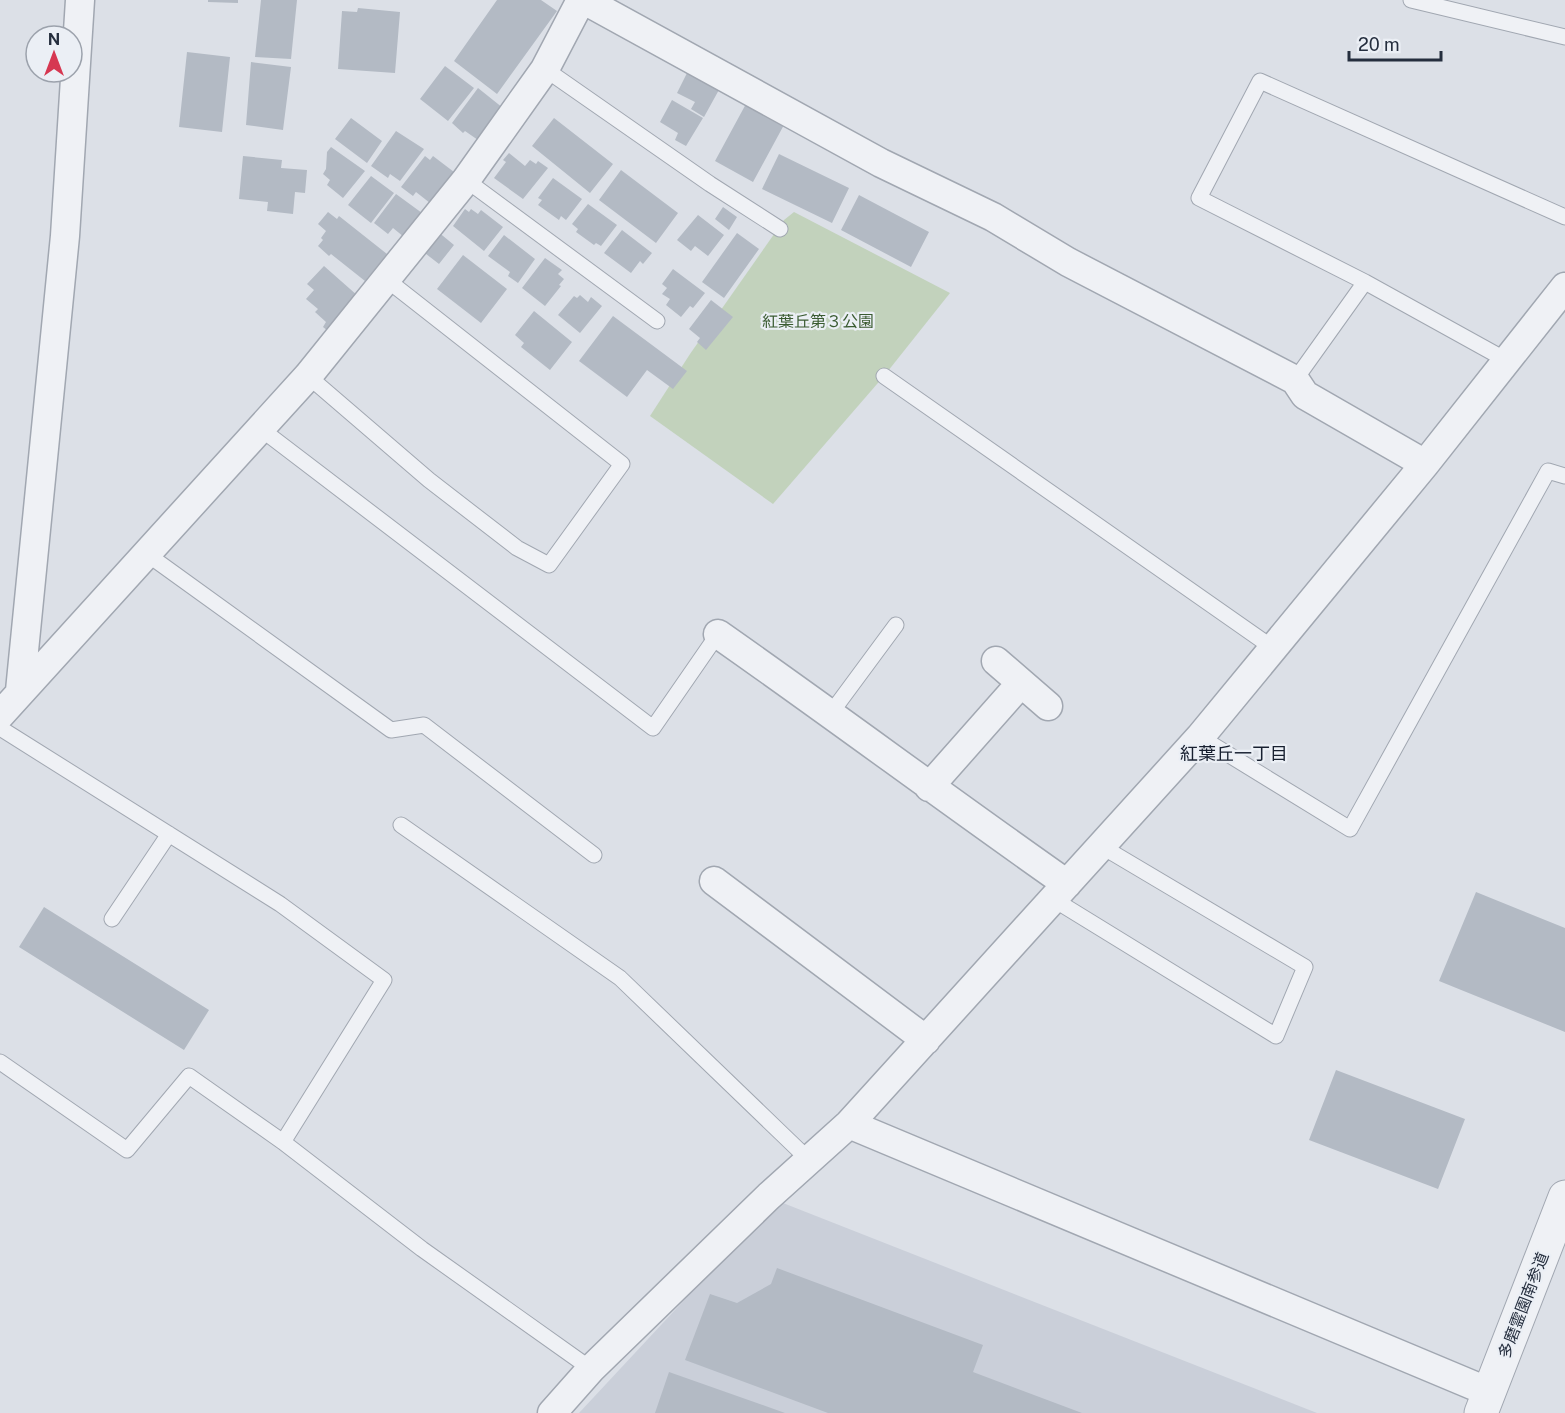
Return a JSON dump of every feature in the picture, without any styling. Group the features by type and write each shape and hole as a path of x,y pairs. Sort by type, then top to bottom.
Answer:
{"street":[{"path":"20,691 65,236 80,0"},
{"path":"0,715 309,376 466,180 545,69 582,0 881,163 993,217 1068,262 1295,380 1305,395 1425,464"},
{"path":"552,1413 591,1369 849,1124 1200,737 1425,464 1506,360 1556,314 1565,287"},
{"path":"718,634 831,713 929,787 1060,892"},
{"path":"996,661 1048,706"},
{"path":"929,787 1022,683"},
{"path":"714,881 926,1040"},
{"path":"849,1124 1485,1403"},
{"name":"多磨霊園南参道","path":"1485,1403 1565,1197"}],"lane":[{"path":"1411,0 1565,37"},
{"path":"545,69 710,184 780,229"},
{"path":"1506,360 1365,282 1199,198 1260,81 1565,217"},
{"path":"466,180 657,321"},
{"path":"309,376 429,480 517,548 549,565 622,464 386,279"},
{"path":"1295,380 1365,282"},
{"path":"884,376 1273,648"},
{"path":"261,429 653,728 718,634"},
{"path":"1200,737 1350,829 1548,471 1565,476"},
{"path":"147,554 390,730 424,725 594,855"},
{"path":"831,713 897,625"},
{"path":"0,728 280,904 384,980 283,1142"},
{"path":"401,825 620,978 809,1160"},
{"path":"111,919 169,834"},
{"path":"1060,892 1276,1036 1305,967 1101,846"},
{"path":"0,1062 127,1150 189,1076 283,1142 422,1249 591,1369"}],"shaded area":[{"path":"783,1203 1317,1413 579,1413 702,1281"}],"green space":[{"name":"紅葉丘第３公園","path":"794,212 950,293 884,376 773,504 650,416 690,354 784,220"}],"building":[{"path":"208,0 238,0 238,3 208,2"},
{"path":"261,0 297,0 291,59 255,57"},
{"path":"497,0 541,0 557,11 497,94 454,61"},
{"path":"358,8 400,12 395,73 338,69 342,11 357,12"},
{"path":"187,52 230,57 222,132 179,127"},
{"path":"251,62 291,67 283,130 246,125"},
{"path":"445,66 474,88 448,121 420,99"},
{"path":"688,71 720,88 704,117 691,109 695,102 677,93"},
{"path":"478,88 503,108 478,140 465,131 463,133 452,123"},
{"path":"672,100 703,118 686,146 675,140 678,133 660,122"},
{"path":"747,102 785,123 753,182 715,161"},
{"path":"351,118 382,141 367,163 335,139"},
{"path":"554,118 613,164 590,193 532,146"},
{"path":"396,131 424,149 400,181 390,174 388,178 371,166"},
{"path":"331,147 365,171 343,198 327,185 330,180 323,174 326,169 327,152"},
{"path":"509,153 525,166 530,160 536,164 538,161 548,168 523,199 494,178 506,162 503,160"},
{"path":"779,154 849,188 832,223 762,189"},
{"path":"243,156 282,160 281,168 307,170 305,193 295,192 293,214 267,211 268,202 239,199"},
{"path":"425,156 430,160 433,156 454,172 430,203 416,192 413,196 401,187"},
{"path":"621,170 678,213 656,243 599,200"},
{"path":"371,176 394,193 371,223 348,205"},
{"path":"553,178 582,199 566,220 561,216 559,220 538,205 542,200 538,198"},
{"path":"396,194 422,213 404,237 393,228 388,234 374,223"},
{"path":"859,195 929,232 911,267 841,230"},
{"path":"588,204 617,225 601,246 596,243 594,245 576,232 578,229 572,224"},
{"path":"723,207 737,217 729,230 715,219"},
{"path":"465,209 469,212 471,209 478,214 481,210 503,227 484,251 453,226"},
{"path":"328,212 337,219 339,216 387,254 365,281 318,246 326,231 318,224"},
{"path":"698,215 724,235 708,256 695,246 691,251 677,240"},
{"path":"622,230 652,253 643,264 640,261 631,273 604,253"},
{"path":"437,231 454,245 439,264 421,250"},
{"path":"737,233 759,249 724,298 702,282"},
{"path":"504,235 535,259 518,283 508,276 510,272 488,256"},
{"path":"463,255 507,289 481,323 437,289"},
{"path":"545,258 562,270 558,274 564,279 545,306 522,288"},
{"path":"324,266 358,296 328,331 323,327 326,322 315,312 318,309 306,299 314,290 307,284"},
{"path":"673,269 705,293 693,308 690,306 681,317 666,305 670,299 662,294 667,288 662,284"},
{"path":"580,295 588,302 591,297 602,306 580,333 558,315 574,296 577,298"},
{"path":"711,300 733,317 706,350 697,342 700,338 689,329"},
{"path":"534,311 572,342 550,370 521,347 524,343 515,335"},
{"path":"613,316 687,371 673,389 647,370 627,397 579,361"},
{"path":"1476,892 1565,928 1565,1032 1439,981"},
{"path":"44,907 209,1010 184,1050 19,947"},
{"path":"1336,1070 1465,1119 1438,1189 1309,1140"},
{"path":"777,1268 983,1345 973,1372 1082,1413 828,1413 685,1360 710,1294 737,1303 771,1284"},
{"path":"669,1372 785,1413 655,1413"}],"district":[{"name":"紅葉丘一丁目","path":"1234,754"}]}
